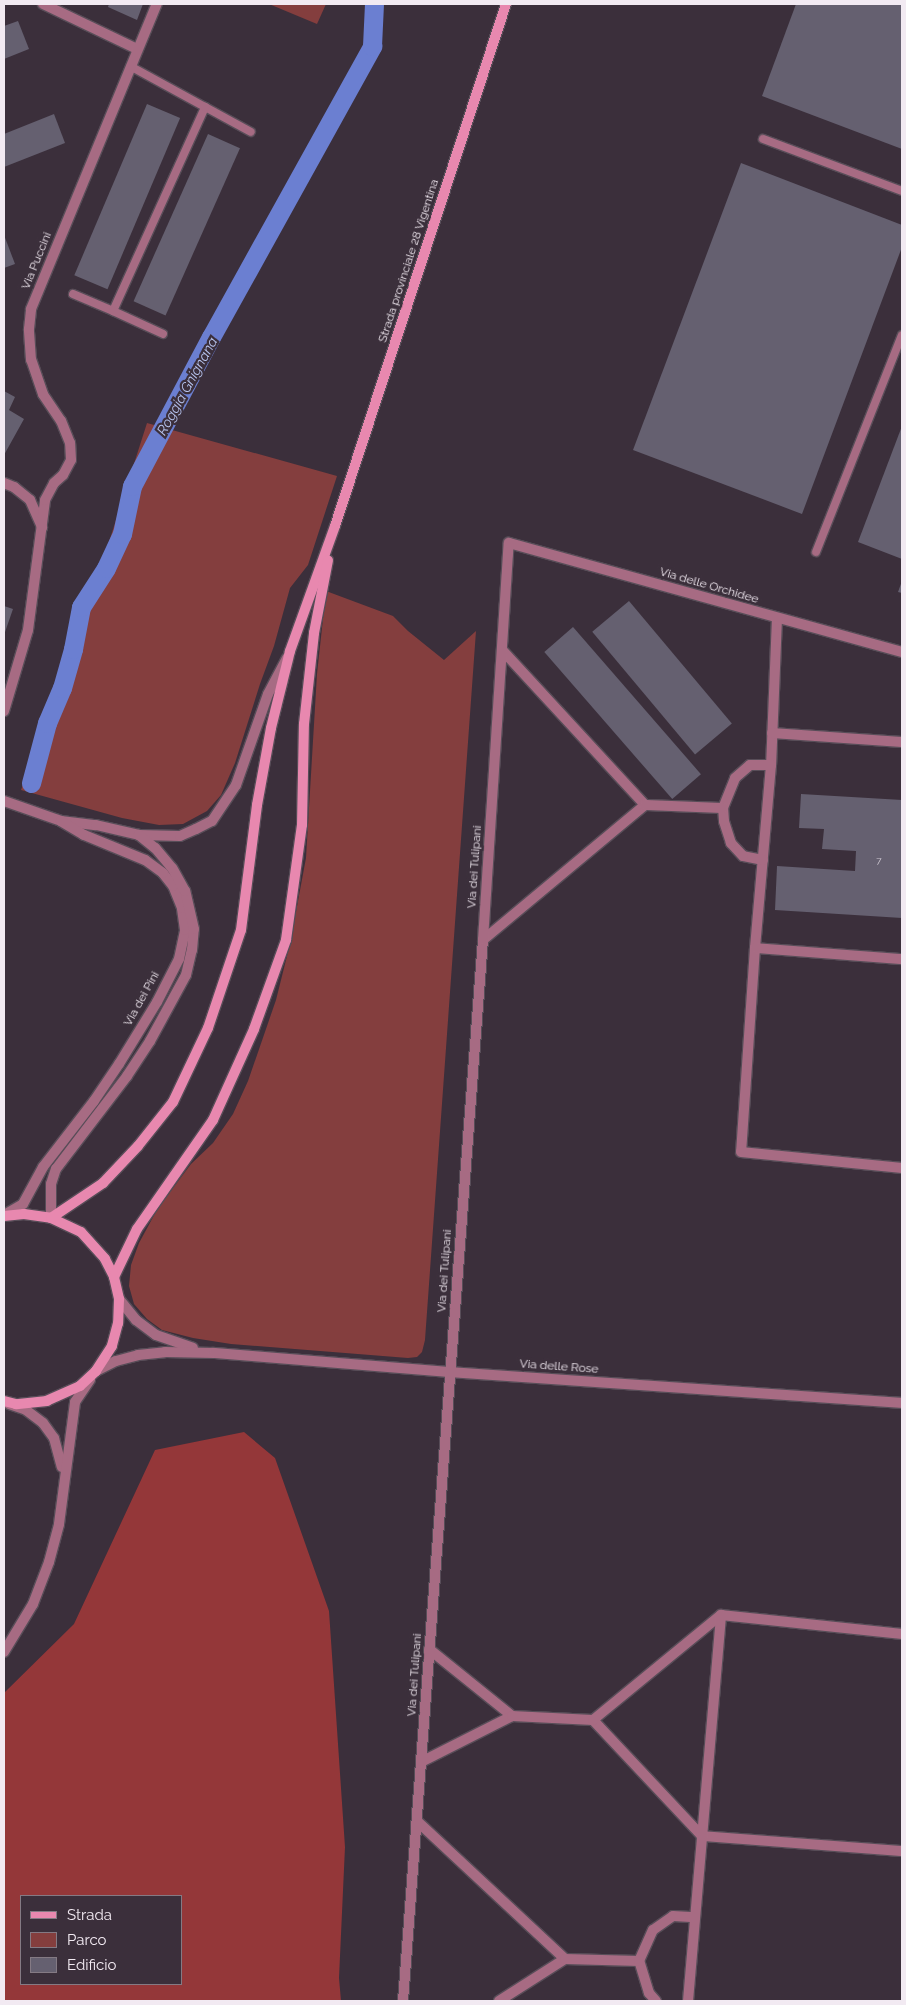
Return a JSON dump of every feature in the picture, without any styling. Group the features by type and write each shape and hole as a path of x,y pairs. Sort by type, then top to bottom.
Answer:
{"main road":[{"name":"Strada provinciale 28 Vigentina","path":"335,526 506,4"},
{"path":"51,1218 103,1183 138,1146 173,1102 208,1028 242,930 259,795 271,728 290,651 335,526"},
{"path":"114,1277 137,1229 213,1120 254,1029 286,940 302,825 304,724 314,632 335,526"},
{"path":"4,1216 24,1214 51,1218 67,1224 93,1244 105,1259 114,1277 119,1299 118,1323 112,1346 96,1371 80,1386 60,1397 34,1403 4,1402"}],"street":[{"path":"42,4 137,49"},
{"name":"Via Puccini","path":"4,712 28,630 45,500 54,483 63,475 72,460 70,443 61,421 43,394 31,360 29,329 32,309 157,4"},
{"path":"4,483 14,487 30,500 42,528"},
{"name":"Via delle Orchidee","path":"509,543 902,652"},
{"name":"Via dei Tulipani","path":"403,2001 483,940 509,543"},
{"path":"777,618 771,765 755,948 741,1152 902,1168"},
{"name":"Via dei Pini","path":"4,801 61,820 96,825 139,835 180,836 212,820 236,785 268,694 290,651"},
{"path":"502,651 645,805"},
{"path":"772,733 902,742"},
{"path":"763,860 744,856 731,843 724,821 723,808 735,778 750,765 771,765"},
{"path":"483,940 645,805 723,808"},
{"name":"Via dei Pini","path":"4,1216 23,1204 43,1167 119,1064 157,1002 179,959 185,930 182,908 173,886 163,873 145,860 84,835 61,820"},
{"name":"Via dei Pini","path":"51,1218 51,1184 56,1169 128,1076 150,1041 186,975 192,950 194,929 185,891 172,868 156,848 139,835"},
{"path":"755,948 902,959"},
{"name":"Via delle Rose","path":"119,1299 136,1320 156,1335 180,1345 214,1352"},
{"name":"Via delle Rose","path":"96,1371 116,1361 138,1355 165,1352 214,1352 450,1372 902,1403"},
{"path":"4,1652 33,1604 49,1562 59,1524 75,1402 96,1371"},
{"path":"4,1402 26,1410 43,1423 54,1438 60,1456 64,1488"},
{"path":"421,1762 512,1716 593,1720 721,1615 902,1634"},
{"path":"688,2001 721,1615"},
{"path":"429,1649 512,1716"},
{"path":"593,1720 702,1836 902,1851"},
{"path":"417,1821 565,1959"},
{"path":"656,2001 649,1993 639,1961 653,1930 673,1916 695,1918"},
{"path":"499,2001 565,1959 639,1961"}],"lane":[{"path":"130,66 251,132"},
{"path":"113,311 205,106"},
{"path":"763,139 902,191"},
{"path":"73,294 163,334"},
{"path":"816,552 902,335"}],"green space":[{"path":"269,4 326,4 317,24"},
{"path":"147,423 337,476 308,565 290,588 274,646 235,763 221,795 207,811 183,824 159,825 122,818 21,790 59,686 79,599 100,570"},
{"path":"326,591 393,616 408,631 444,660 476,631 425,1340 422,1352 417,1357 408,1358 231,1344 193,1338 162,1330 147,1319 134,1304 129,1286 131,1265 139,1243 158,1208 191,1164 213,1143 233,1114 248,1081 276,1000 290,944 306,858 317,674"}],"shaded area":[{"path":"244,1432 275,1458 329,1611 345,1847 339,1978 341,2001 4,2001 4,1693 74,1624 155,1450"}],"building":[{"path":"109,4 143,4 137,20 108,7"},
{"path":"796,4 902,4 902,149 762,96"},
{"path":"18,21 29,49 4,59 4,26"},
{"path":"147,104 180,118 107,289 74,275"},
{"path":"54,114 65,143 4,167 4,134"},
{"path":"208,134 240,148 166,315 134,301"},
{"path":"741,163 902,225 902,247 802,514 633,450"},
{"path":"4,235 15,264 4,268"},
{"path":"4,391 15,397 9,410 24,419 4,455"},
{"path":"902,426 902,559 858,542"},
{"path":"902,581 902,593 898,592"},
{"path":"629,601 732,724 695,754 592,632"},
{"path":"4,606 13,609 4,635"},
{"path":"573,627 701,774 672,799 544,652"},
{"path":"801,794 902,800 902,918 775,910 777,866 855,871 856,851 822,849 824,829 799,828"}],"waterway":[{"name":"Roggia Gnignana","path":"31,783 47,723 62,688 73,649 81,607 106,568 122,534 132,486 211,337 372,46 374,4"}]}
